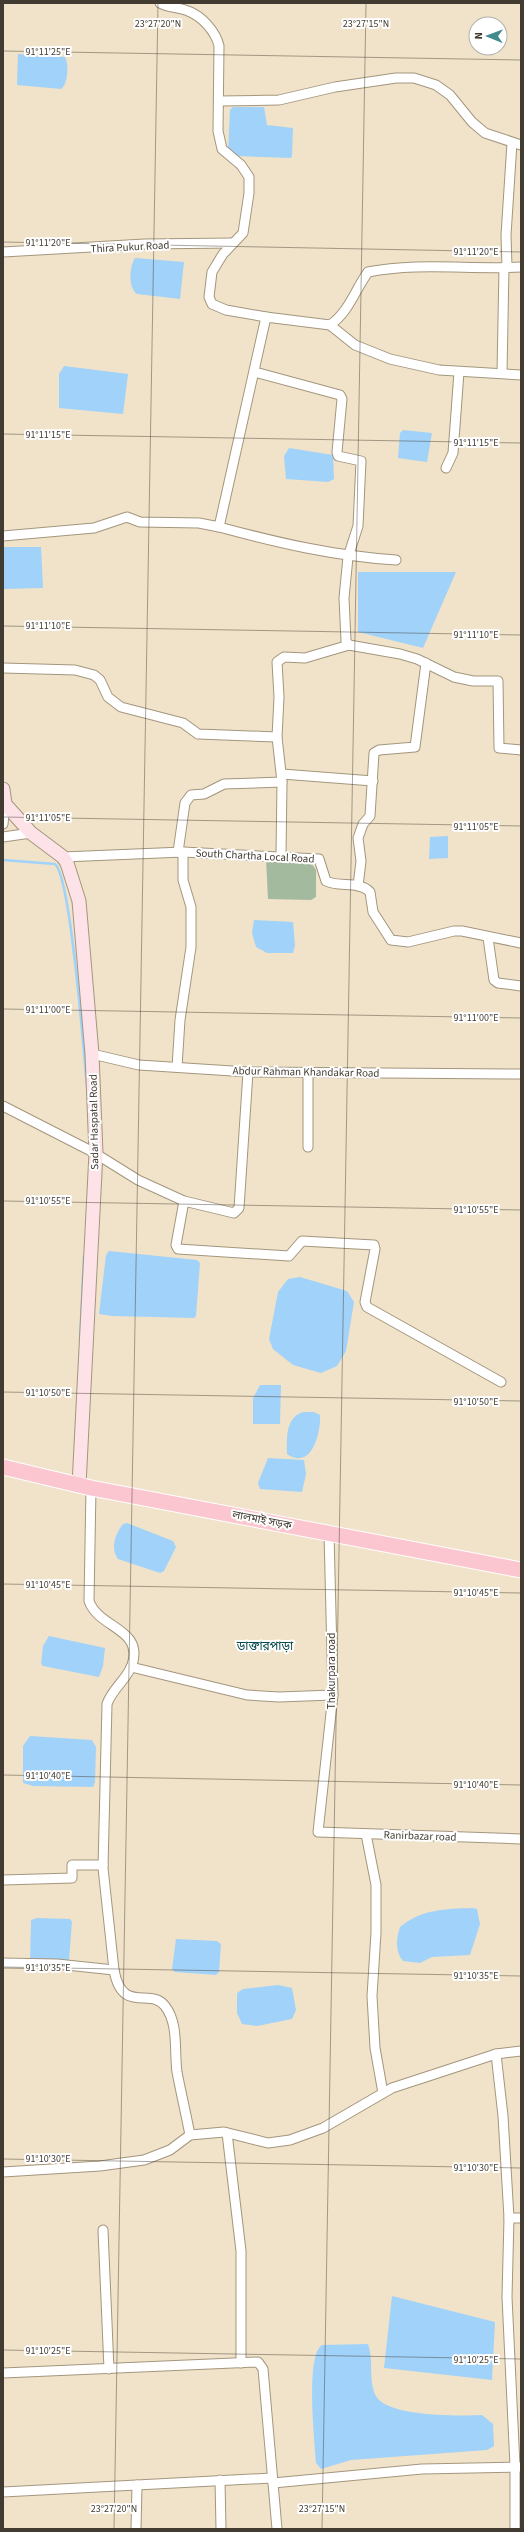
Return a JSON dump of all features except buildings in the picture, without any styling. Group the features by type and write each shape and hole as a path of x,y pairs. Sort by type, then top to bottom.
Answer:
{"main road":[{"name":"লালমাই সড়ক","path":"3,1467 85,1486 521,1570"}],"street":[{"path":"160,3 188,10 197,15 217,36 219,46 218,131 222,149 241,165 249,177 248,206 243,233 223,254 212,272 209,297 212,304 226,310 266,317 330,325 356,345 370,352 408,364 459,372 521,375"},
{"path":"219,101 278,100 335,87 396,78 414,78 436,85 450,95 485,133 517,144 506,235 502,373"},
{"name":"Thira Pukur Road","path":"3,252 145,244 233,243"},
{"path":"330,325 346,311 356,287 368,272 397,266 521,267"},
{"path":"220,527 266,317"},
{"path":"255,372 340,395 342,399 336,452 338,456 361,460 358,526 348,557 344,598 346,641 349,645"},
{"path":"446,468 453,453 459,372"},
{"path":"3,536 94,528 127,517 140,522 199,523 220,527 285,545 348,557 396,560"},
{"path":"281,855 282,778 277,737 279,697 277,662 284,657 305,658 349,645 395,652 454,677 473,681 498,682 499,748 521,750"},
{"path":"426,664 416,744 413,748 379,750 374,753 370,816 363,824 358,838 360,861 358,886 368,889 371,894 373,912 391,940 402,943 454,931 474,932 488,938 521,943"},
{"path":"3,668 75,670 94,675 100,680 108,697 121,707 183,723 198,734 277,737"},
{"path":"177,1067 180,1020 191,940 191,907 183,880 181,852 185,803 191,795 204,794 224,784 282,778 373,781"},
{"path":"3,789 5,804 3,824"},
{"name":"Sadar Haspatal Road","path":"5,804 31,833 63,857 74,879 79,901 92,1054 95,1152 85,1486"},
{"path":"3,837 31,833"},
{"name":"South Chartha Local Road","path":"63,857 181,852 281,855 318,859 322,862 326,881 330,883 358,886"},
{"path":"488,938 494,980 498,983 521,986"},
{"name":"Abdur Rahman Khandakar Road","path":"92,1054 139,1064 248,1072 521,1074"},
{"path":"3,1106 83,1148 95,1152 138,1180 184,1201 234,1213 239,1208 248,1072"},
{"path":"308,1073 308,1147"},
{"path":"184,1201 176,1245 183,1250 290,1256 302,1241 374,1245 375,1249 365,1302 367,1307 501,1382"},
{"path":"85,1486 90,1601 98,1616 123,1632 131,1641 135,1652 131,1667 110,1694 107,1704 103,1865 114,1970 116,1980 121,1990 130,1997 159,2001 169,2011 176,2052 177,2070 190,2135"},
{"name":"Thakurpara road","path":"318,1832 333,1695 330,1533"},
{"path":"131,1667 247,1695 279,1697 333,1695"},
{"name":"Ranirbazar road","path":"318,1832 521,1839"},
{"path":"366,1834 376,1885 376,1933 372,1996 375,2048 383,2094"},
{"path":"3,1880 72,1878 72,1865 103,1865"},
{"path":"3,1963 57,1964 114,1970"},
{"path":"3,2172 100,2166 144,2160 170,2150 190,2135 227,2133 268,2142 290,2140 323,2128 383,2094 439,2072 496,2054 521,2051"},
{"path":"496,2054 503,2116 509,2218 507,2297 511,2386 518,2467 515,2529"},
{"path":"227,2133 241,2251 241,2363"},
{"path":"509,2218 521,2218"},
{"path":"103,2230 108,2369"},
{"path":"3,2373 258,2362 264,2369 277,2529"},
{"path":"511,2386 521,2388"},
{"path":"3,2492 220,2480 272,2480 422,2469 518,2467"},
{"path":"220,2480 221,2529"},
{"path":"136,2529 137,2485"}],"green space":[{"path":"266,859 312,864 316,870 316,897 311,900 268,899"}],"water":[{"path":"18,54 65,57 67,74 65,83 61,89 17,85"},
{"path":"233,107 264,107 267,125 293,128 291,158 237,156 228,153 230,110"},
{"path":"135,258 184,262 180,299 137,294 132,287 130,277"},
{"path":"64,366 128,374 123,414 59,408 59,374"},
{"path":"403,430 432,433 427,462 398,458 400,433"},
{"path":"289,448 333,455 334,479 328,482 286,479 284,456"},
{"path":"3,547 41,547 43,588 3,589"},
{"path":"358,572 456,572 423,648 358,632"},
{"path":"448,836 448,858 429,859 430,837"},
{"path":"254,920 293,922 295,945 293,953 267,953 256,947 252,933"},
{"path":"109,1251 197,1260 200,1263 196,1316 194,1318 112,1316 99,1314 106,1255"},
{"path":"300,1277 347,1291 354,1302 346,1351 337,1366 321,1373 293,1365 273,1349 269,1339 278,1292 288,1279"},
{"path":"260,1385 281,1385 280,1424 253,1424 253,1398"},
{"path":"303,1412 314,1412 320,1415 319,1431 317,1439 309,1454 296,1458 287,1454 287,1435 293,1419"},
{"path":"268,1458 304,1460 306,1474 302,1492 260,1489 258,1483"},
{"path":"127,1523 173,1541 176,1547 164,1571 160,1573 118,1559 114,1550 114,1541 120,1528 123,1524"},
{"path":"49,1636 105,1648 103,1666 99,1677 43,1666 41,1664 43,1646"},
{"path":"30,1736 92,1740 96,1747 95,1782 93,1787 33,1786 23,1783 23,1746"},
{"path":"472,1908 477,1909 480,1924 470,1955 432,1957 420,1963 403,1961 400,1957 397,1945 400,1927 408,1921 425,1913 434,1911"},
{"path":"37,1918 70,1919 72,1922 69,1960 30,1961 31,1920"},
{"path":"176,1939 217,1941 221,1944 219,1972 216,1975 175,1972 172,1969"},
{"path":"278,1985 292,1988 296,2010 292,2019 257,2026 242,2024 237,2013 237,1993 243,1989"},
{"path":"392,2296 495,2322 492,2380 384,2368"},
{"path":"368,2344 371,2357 372,2384 376,2396 383,2403 409,2412 425,2414 482,2415 493,2424 494,2446 487,2450 351,2460 321,2469 316,2463 312,2400 312,2382 317,2352 322,2345"}],"waterway":[{"path":"3,860 55,864 61,876 76,969 87,1087"},
{"path":"80,1341 84,1256"}],"district":[{"name":"ডাক্তারপাড়া","path":"265,1646"}]}
